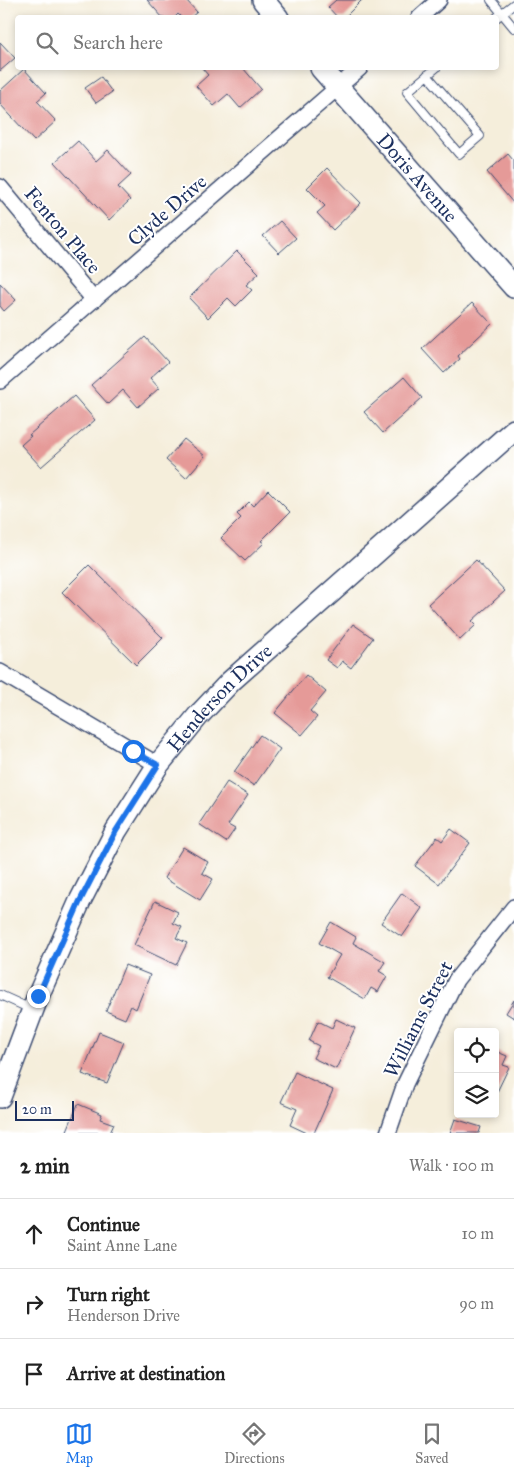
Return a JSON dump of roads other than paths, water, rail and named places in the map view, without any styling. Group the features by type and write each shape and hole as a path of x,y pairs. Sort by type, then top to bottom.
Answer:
{"main road":[{"path":"263,0 276,15"},
{"name":"Doris Avenue","path":"323,70 514,287"},
{"name":"Henderson Drive","path":"0,1097 33,1010 80,901 116,831 158,765 198,716 231,681 514,430"}],"street":[{"path":"422,15 439,0"},
{"name":"Clyde Drive","path":"0,381 358,70"},
{"name":"Fenton Place","path":"0,187 94,300"},
{"path":"0,672 158,765"},
{"name":"Williams Street","path":"388,1133 406,1084 456,980 514,907"}],"lane":[{"path":"491,0 498,15"},
{"path":"514,4 499,16 514,28"},
{"path":"427,74 480,136 459,154 407,92 427,74 433,70"},
{"path":"0,996 33,1010"}]}
